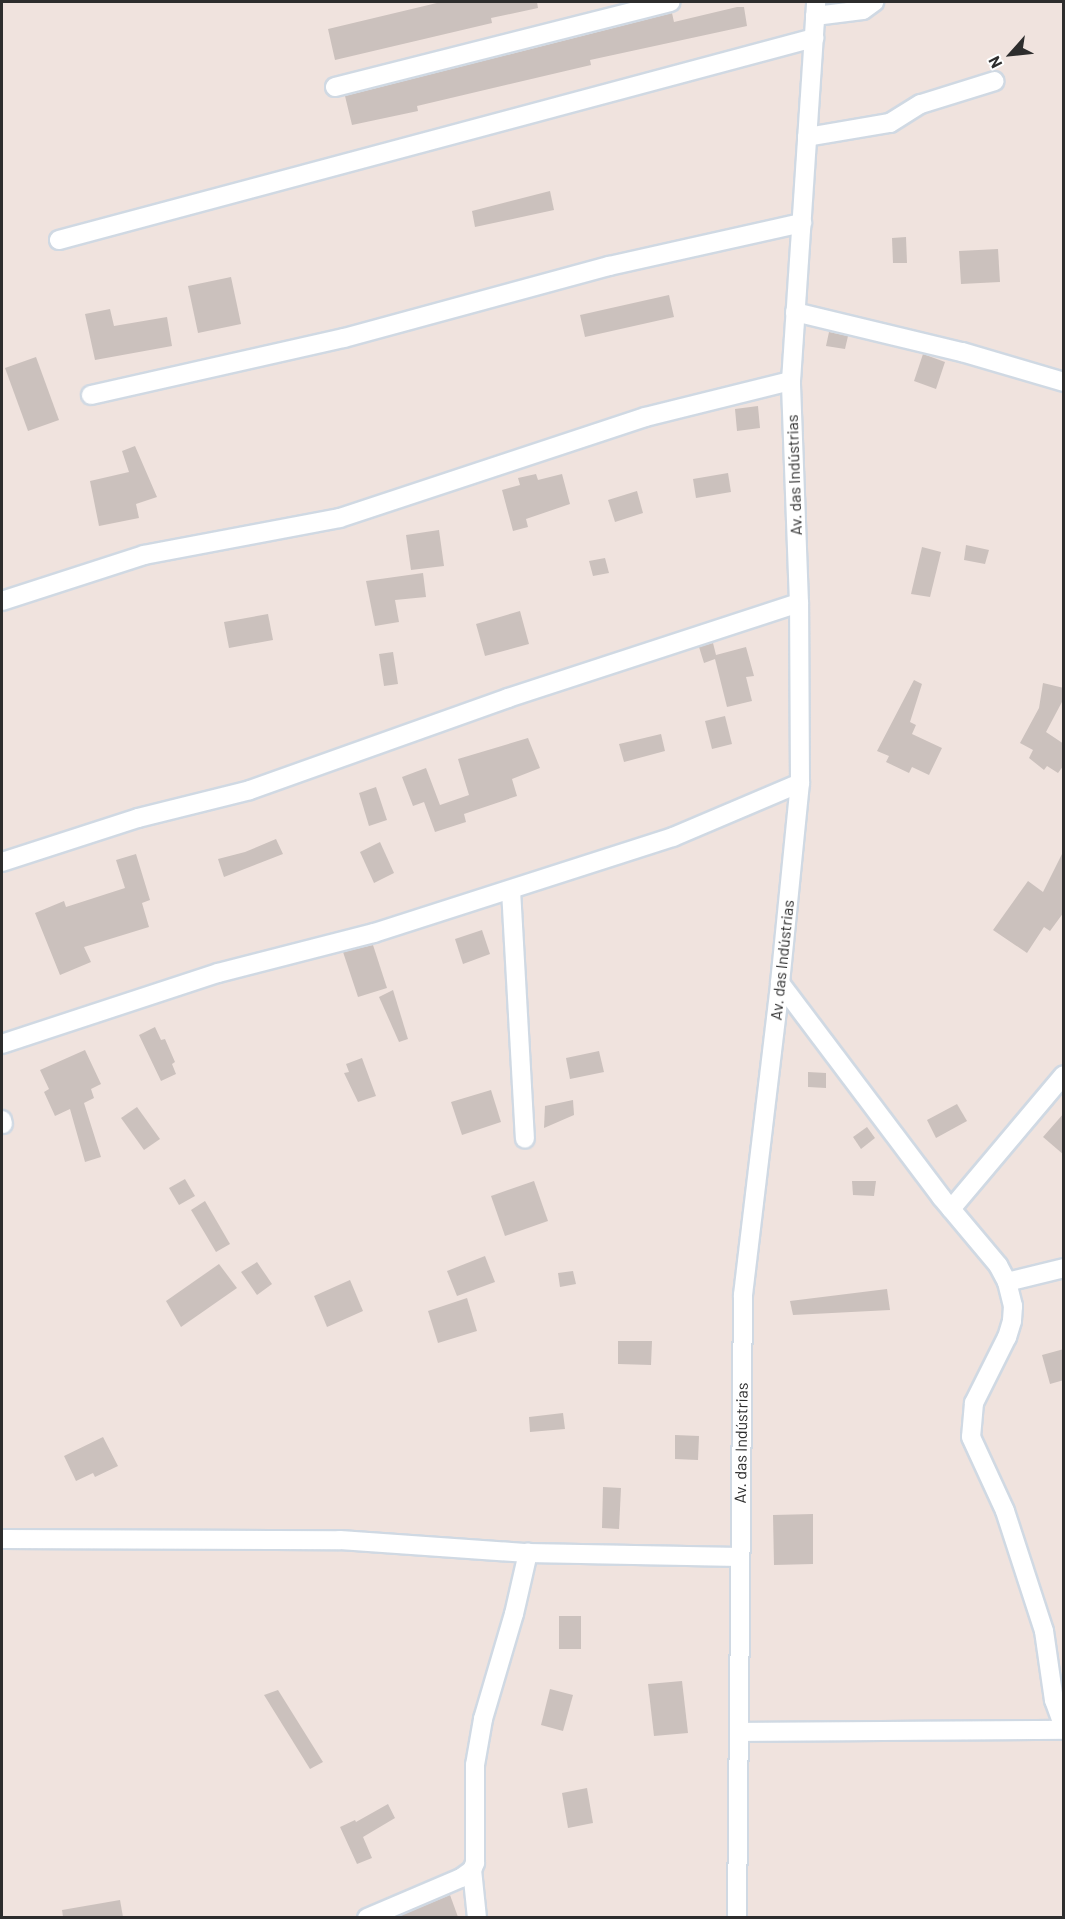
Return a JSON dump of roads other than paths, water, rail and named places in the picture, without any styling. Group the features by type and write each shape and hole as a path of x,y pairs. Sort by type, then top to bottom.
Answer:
{"street":[{"path":"335,87 670,2"},
{"path":"816,9 862,10 874,2"},
{"name":"Av. das Indústrias","path":"737,1917 743,1295 780,983 800,783 799,603 791,381 816,9"},
{"path":"59,240 814,38"},
{"path":"807,137 891,123 921,104 995,81"},
{"path":"91,395 344,338 609,266 801,224"},
{"path":"795,312 962,352 1064,382"},
{"path":"2,601 144,555 340,518 645,417 791,381"},
{"path":"2,862 138,818 250,790 508,698 799,603"},
{"path":"2,1044 218,973 374,933 511,890 673,837 800,783"},
{"path":"511,890 525,1139"},
{"path":"739,1732 1064,1729 1054,1700 1040,1621 1005,1511 971,1437 974,1403 1007,1337 1012,1321 1013,1306 1007,1282 998,1265 951,1209 780,983"},
{"path":"951,1209 1064,1075"},
{"path":"1007,1282 1064,1268"},
{"path":"2,1539 329,1540 528,1553 740,1557"},
{"path":"477,1917 472,1870 475,1863 475,1765 483,1719 514,1614 528,1553"},
{"path":"367,1917 461,1878 472,1870"}]}
